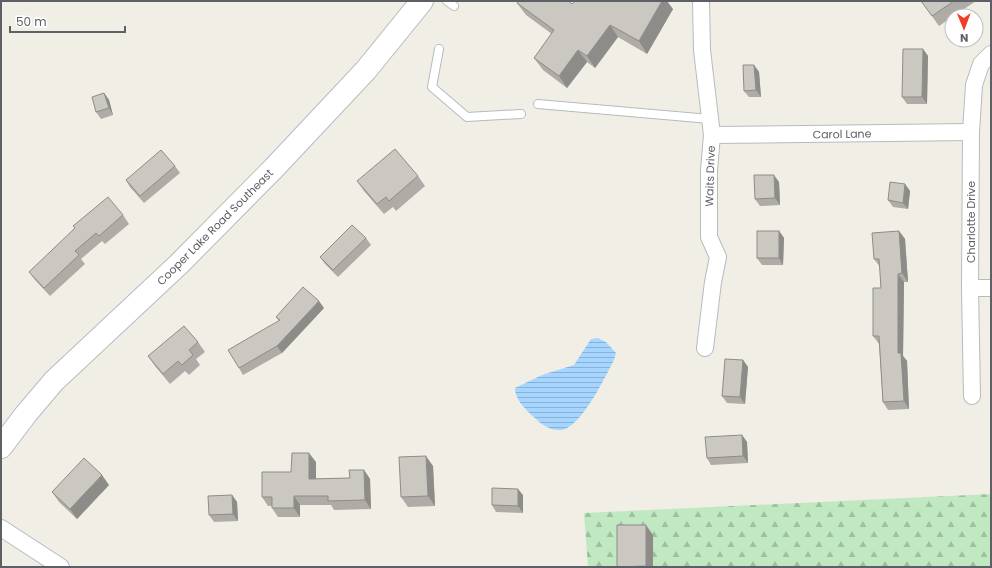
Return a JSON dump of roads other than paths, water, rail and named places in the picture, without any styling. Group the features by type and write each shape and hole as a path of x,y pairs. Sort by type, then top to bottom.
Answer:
{"street":[{"name":"Cooper Lake Road Southeast","path":"1,447 26,414 54,382 179,264 279,162 366,70 422,1"},
{"name":"Waits Drive","path":"701,1 702,50 712,135 709,170 709,237 718,257 713,282 705,348"},
{"name":"Charlotte Drive","path":"972,396 970,288 974,85 980,64 991,54"},
{"name":"Carol Lane","path":"712,135 972,132"},
{"path":"970,288 991,288"},
{"path":"1,528 61,567"}],"lane":[{"path":"439,49 432,87 467,117 521,114"},
{"path":"538,104 710,119"}],"water":[{"path":"598,338 606,342 616,353 599,389 585,411 570,427 562,430 550,428 538,421 522,405 517,397 515,388 542,375 574,365 591,339"}]}
